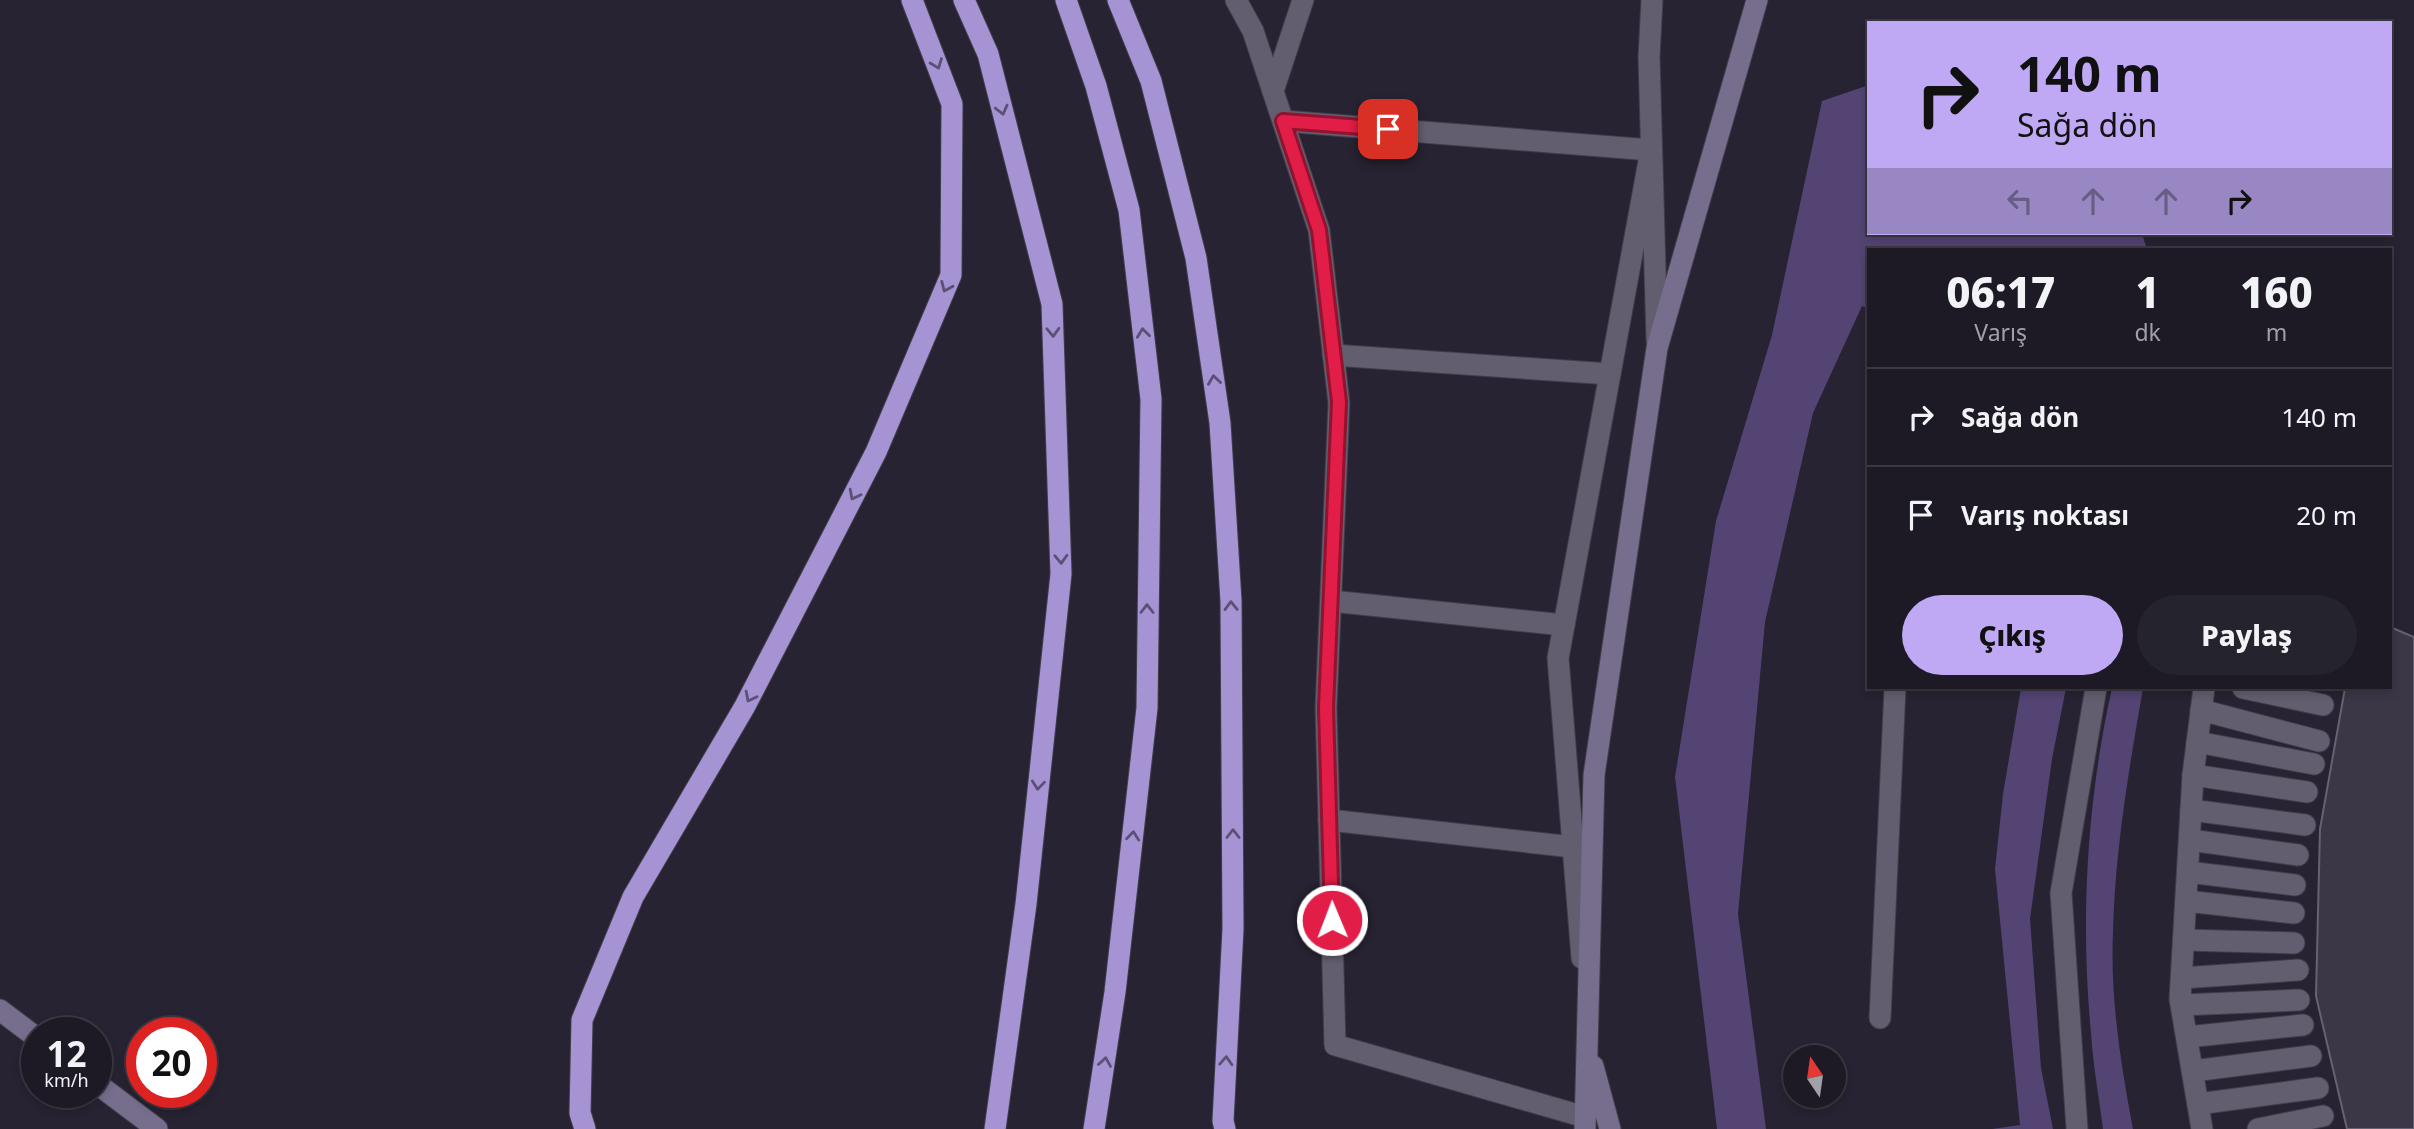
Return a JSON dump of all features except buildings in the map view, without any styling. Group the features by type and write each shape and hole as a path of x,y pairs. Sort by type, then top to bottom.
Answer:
{"highway":[{"path":"585,1129 580,1113 582,1020 634,897 746,706 876,452 951,275 952,104 912,0"},
{"path":"964,0 988,54 1052,304 1061,573 1026,904 995,1129"},
{"path":"1066,0 1096,86 1129,210 1151,399 1147,708 1115,992 1094,1129"},
{"path":"1118,0 1151,81 1196,258 1220,423 1231,601 1233,929 1223,1121 1225,1129"}],"street":[{"path":"1585,1123 1594,775 1657,348 1757,0"},
{"path":"0,1010 21,1026"},
{"path":"1587,1031 1610,1129"},
{"path":"112,1095 157,1129"}],"lane":[{"path":"1236,0 1253,32 1319,230 1339,402 1326,708 1335,1045 1585,1123"},
{"path":"1273,91 1303,0"},
{"path":"1652,0 1649,57 1657,348"},
{"path":"1283,121 1651,149"},
{"path":"1587,1031 1558,657 1651,149"},
{"path":"1334,355 1610,374"},
{"path":"1331,601 1564,625"},
{"path":"1880,1018 1895,689"},
{"path":"2077,1129 2061,893 2096,689"},
{"path":"2202,1129 2182,1005 2182,978 2193,775 2204,689"},
{"path":"2248,689 2323,705"},
{"path":"2201,710 2319,741"},
{"path":"2197,742 2314,764"},
{"path":"2193,775 2307,792"},
{"path":"2191,810 2305,825"},
{"path":"1329,820 1573,847"},
{"path":"2190,840 2298,855"},
{"path":"2188,872 2295,885"},
{"path":"2186,901 2294,913"},
{"path":"2184,940 2294,943"},
{"path":"2182,978 2298,970"},
{"path":"2182,1005 2299,1000"},
{"path":"2187,1037 2303,1025"},
{"path":"2193,1071 2311,1056"},
{"path":"2198,1104 2318,1088"},
{"path":"2258,1129 2323,1116"}],"shaded area":[{"path":"1867,86 1867,235 2143,235 2146,248 1867,248 1867,308 1862,306 1813,413 1765,622 1738,914 1766,1129 1717,1129 1675,777 1716,521 1772,335 1822,101"},
{"path":"2021,689 2066,689 2052,759 2030,919 2041,1068 2053,1129 1992,1129 2020,1125 1995,869 2003,794"},
{"path":"2112,689 2143,689 2120,840 2113,932 2115,1006 2133,1129 2103,1129 2093,1057 2086,903 2091,816"}],"route":[{"path":"1332,920 1326,708 1339,402 1319,230 1283,121 1388,129"}]}
